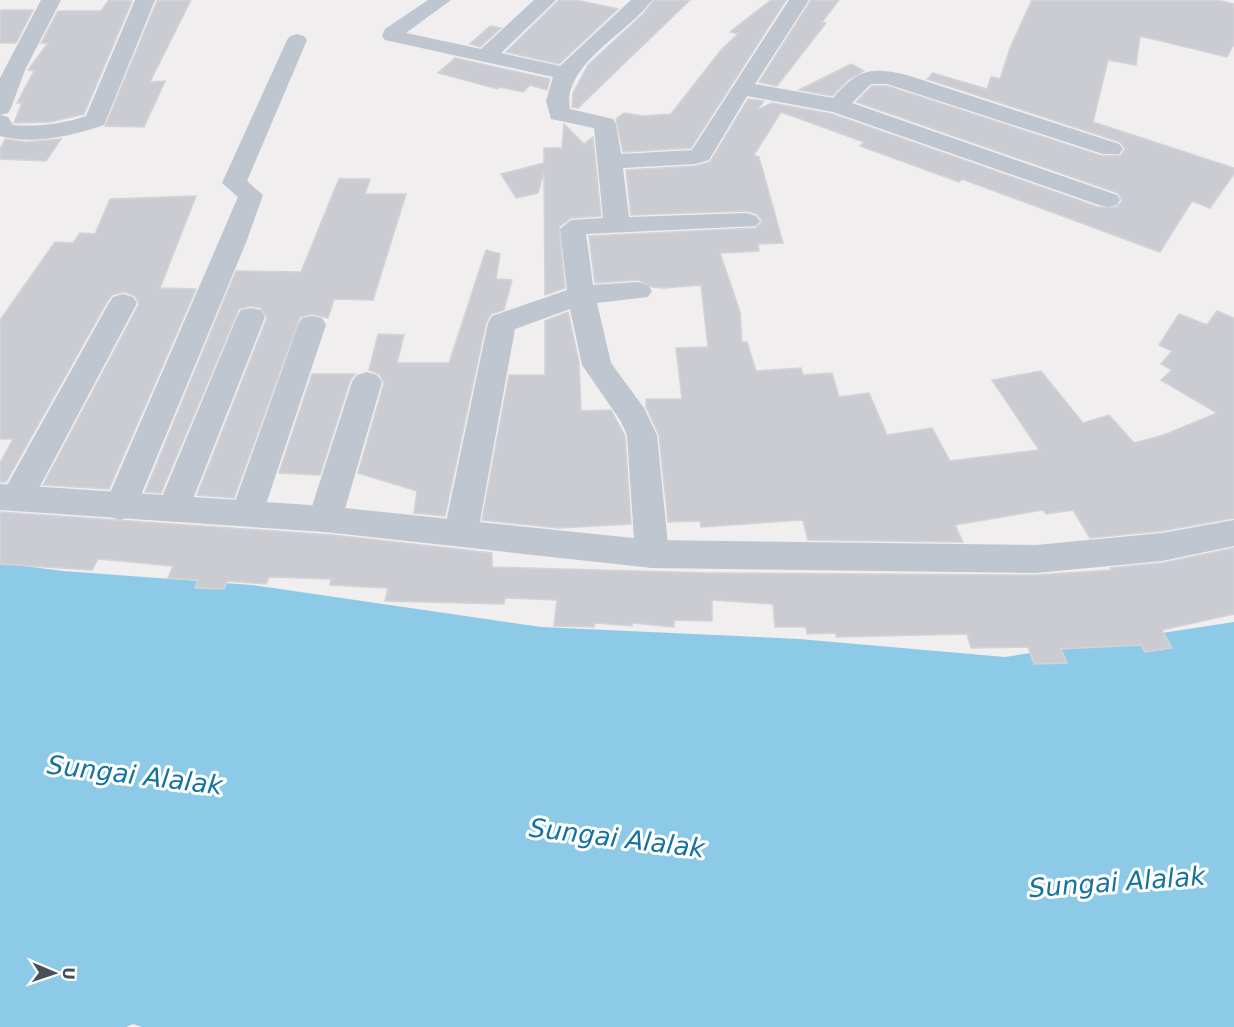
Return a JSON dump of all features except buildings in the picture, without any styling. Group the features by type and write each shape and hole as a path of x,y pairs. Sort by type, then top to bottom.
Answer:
{"street":[{"path":"0,108 7,71 51,0"},
{"path":"0,122 3,130 22,133 78,126 96,120 145,0"},
{"path":"441,0 409,20 392,33 392,36 565,73"},
{"path":"485,56 546,0"},
{"path":"617,225 605,124 557,112 557,101 565,73 642,0"},
{"path":"610,162 701,155 741,88 799,0"},
{"path":"120,507 234,240 250,195 234,183 297,40"},
{"path":"838,106 862,80 873,75 881,76 1111,149"},
{"path":"741,88 838,106 1108,200"},
{"path":"652,554 642,435 633,416 597,365 581,295 573,230 580,226 747,220"},
{"path":"461,532 488,403 500,328 508,320 581,295 638,291"},
{"path":"123,303 9,498 325,519 652,554 1036,559 1162,547 1234,533"},
{"path":"173,509 251,317"},
{"path":"248,513 312,325"},
{"path":"325,519 367,382"}],"water":[{"name":"Sungai Alalak","path":"0,563 63,571 252,585 541,627 799,639 1005,657 1234,622 1234,1027 142,1027 133,1024 126,1027 0,1027"}]}
